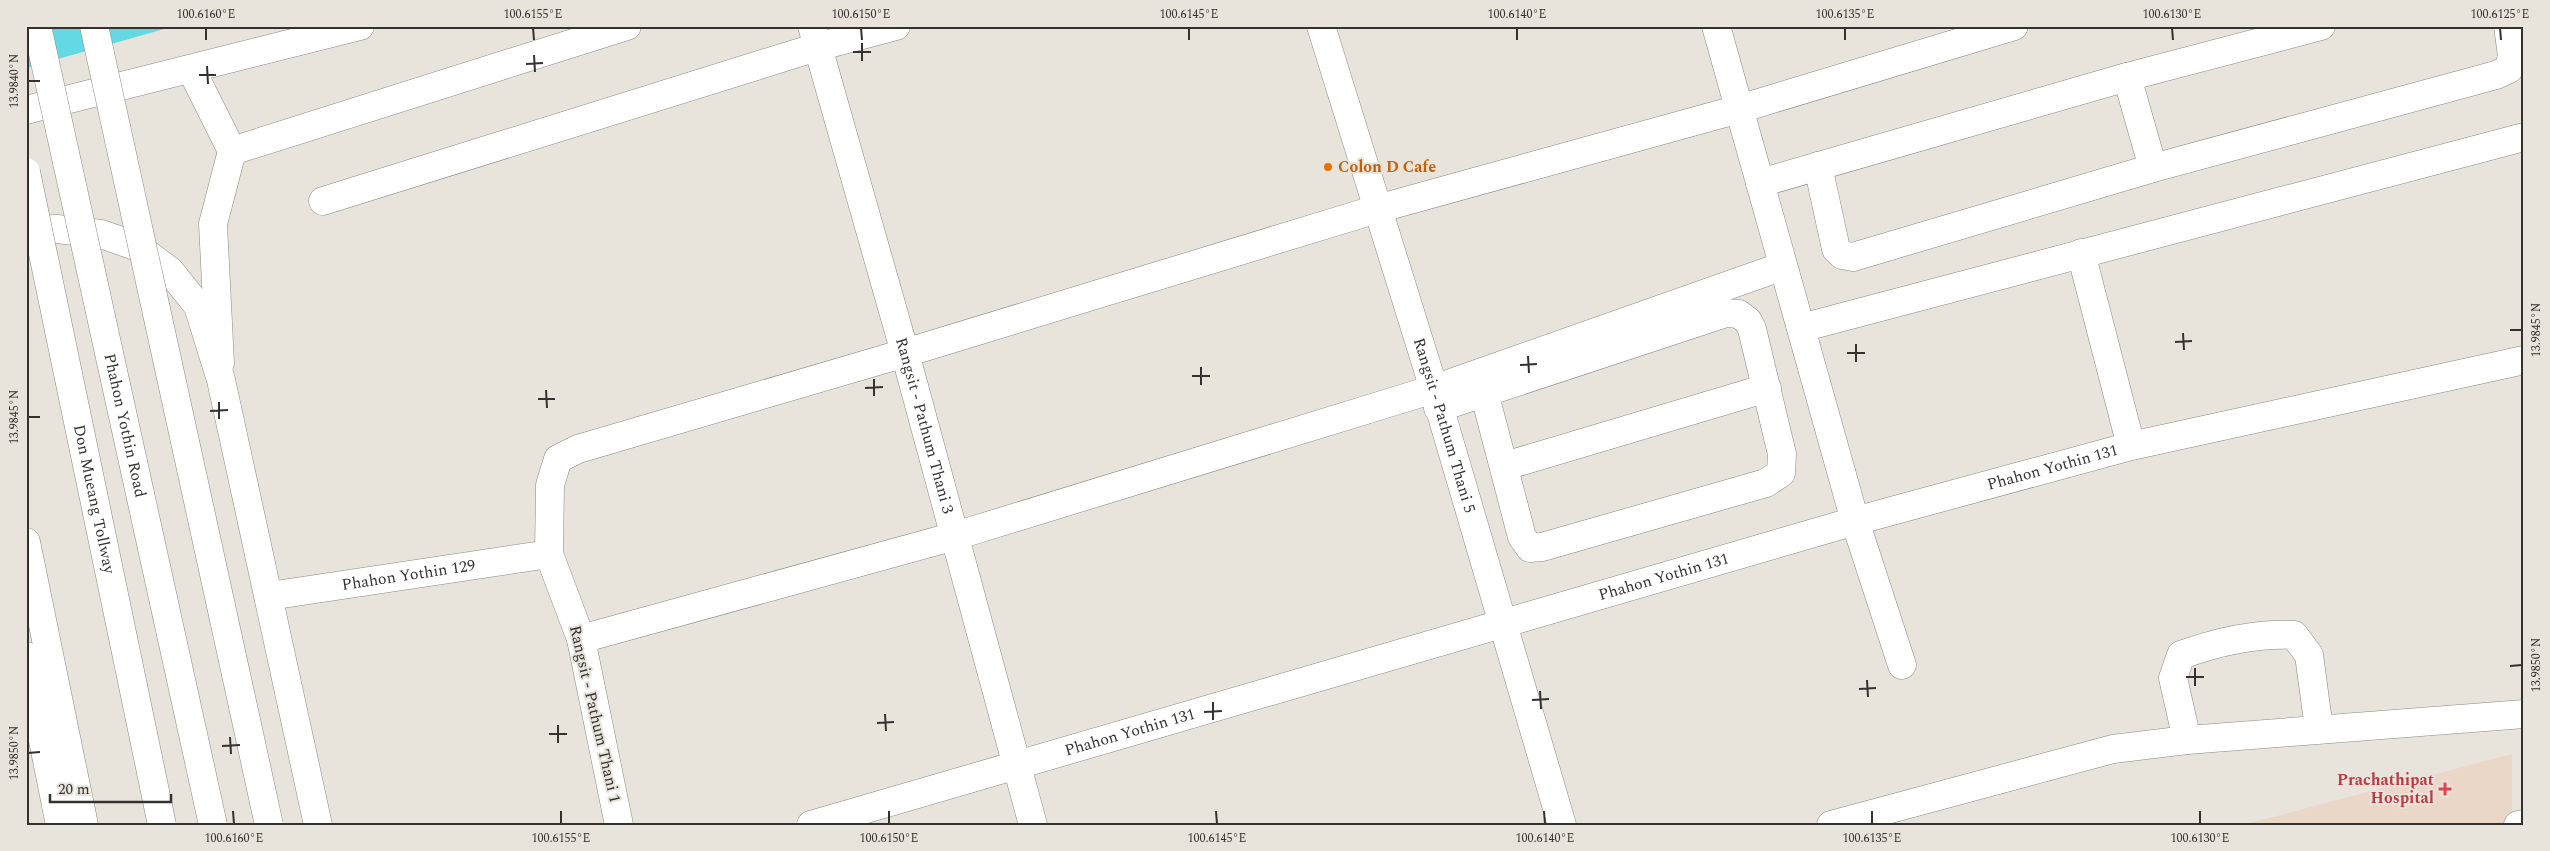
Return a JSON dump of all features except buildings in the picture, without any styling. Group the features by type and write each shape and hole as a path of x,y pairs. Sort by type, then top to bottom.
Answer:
{"main road":[{"name":"Phahon Yothin Road","path":"37,26 213,825"},
{"path":"94,26 269,825"},
{"path":"26,110 360,26"},
{"path":"232,151 627,26"},
{"path":"322,201 814,37 896,26"},
{"name":"Rangsit - Pathum Thani 5","path":"1321,26 1436,398 1562,825"},
{"path":"1716,26 1855,521 1902,665"},
{"path":"1760,183 2127,77 2321,26"},
{"path":"1818,166 1836,249 1842,255 1853,256 2153,168 2496,75 2509,69 2511,63 2512,56 2508,26"},
{"path":"905,353 1377,209 1739,109 2000,28"},
{"name":"Rangsit - Pathum Thani 3","path":"814,37 905,353 1034,825"},
{"path":"191,69 232,151 213,224 221,380"},
{"path":"2127,77 2153,168"},
{"path":"1801,328 2524,137"},
{"name":"Don Mueang Tollway","path":"26,172 162,825"},
{"path":"26,230 57,229 102,234 138,247 170,271 198,306 221,380 318,825"},
{"path":"2080,253 2131,446"},
{"path":"581,639 955,536 1436,398 1783,266"},
{"path":"1436,398 1484,392 1726,313 1739,314 1748,321 1767,388 1782,454 1782,473 1766,483 1542,547 1530,548 1522,537 1484,392"},
{"name":"Rangsit - Pathum Thani 1","path":"619,825 581,639 549,554 550,485 558,459 578,449 905,353"},
{"name":"Phahon Yothin 131","path":"811,825 1855,521 2131,446 2524,360"},
{"path":"1504,466 1767,388"},
{"path":"26,542 84,825"},
{"name":"Phahon Yothin 129","path":"269,596 549,554"},
{"path":"2187,740 2173,678 2181,655 2209,645 2272,634 2294,635 2309,655 2319,729"},
{"path":"26,656 60,825"},
{"path":"1831,825 2113,749 2187,740 2524,714"},
{"path":"2518,825 2524,824"}],"shaded area":[{"name":"Prachathipat Hospital","path":"2512,754 2512,825 2242,825"}],"water":[{"path":"26,26 175,26 26,68"}],"place":[{"name":"Colon D Cafe","path":"1328,167"},
{"name":"Prachathipat Hospital","path":"2445,789"}]}
